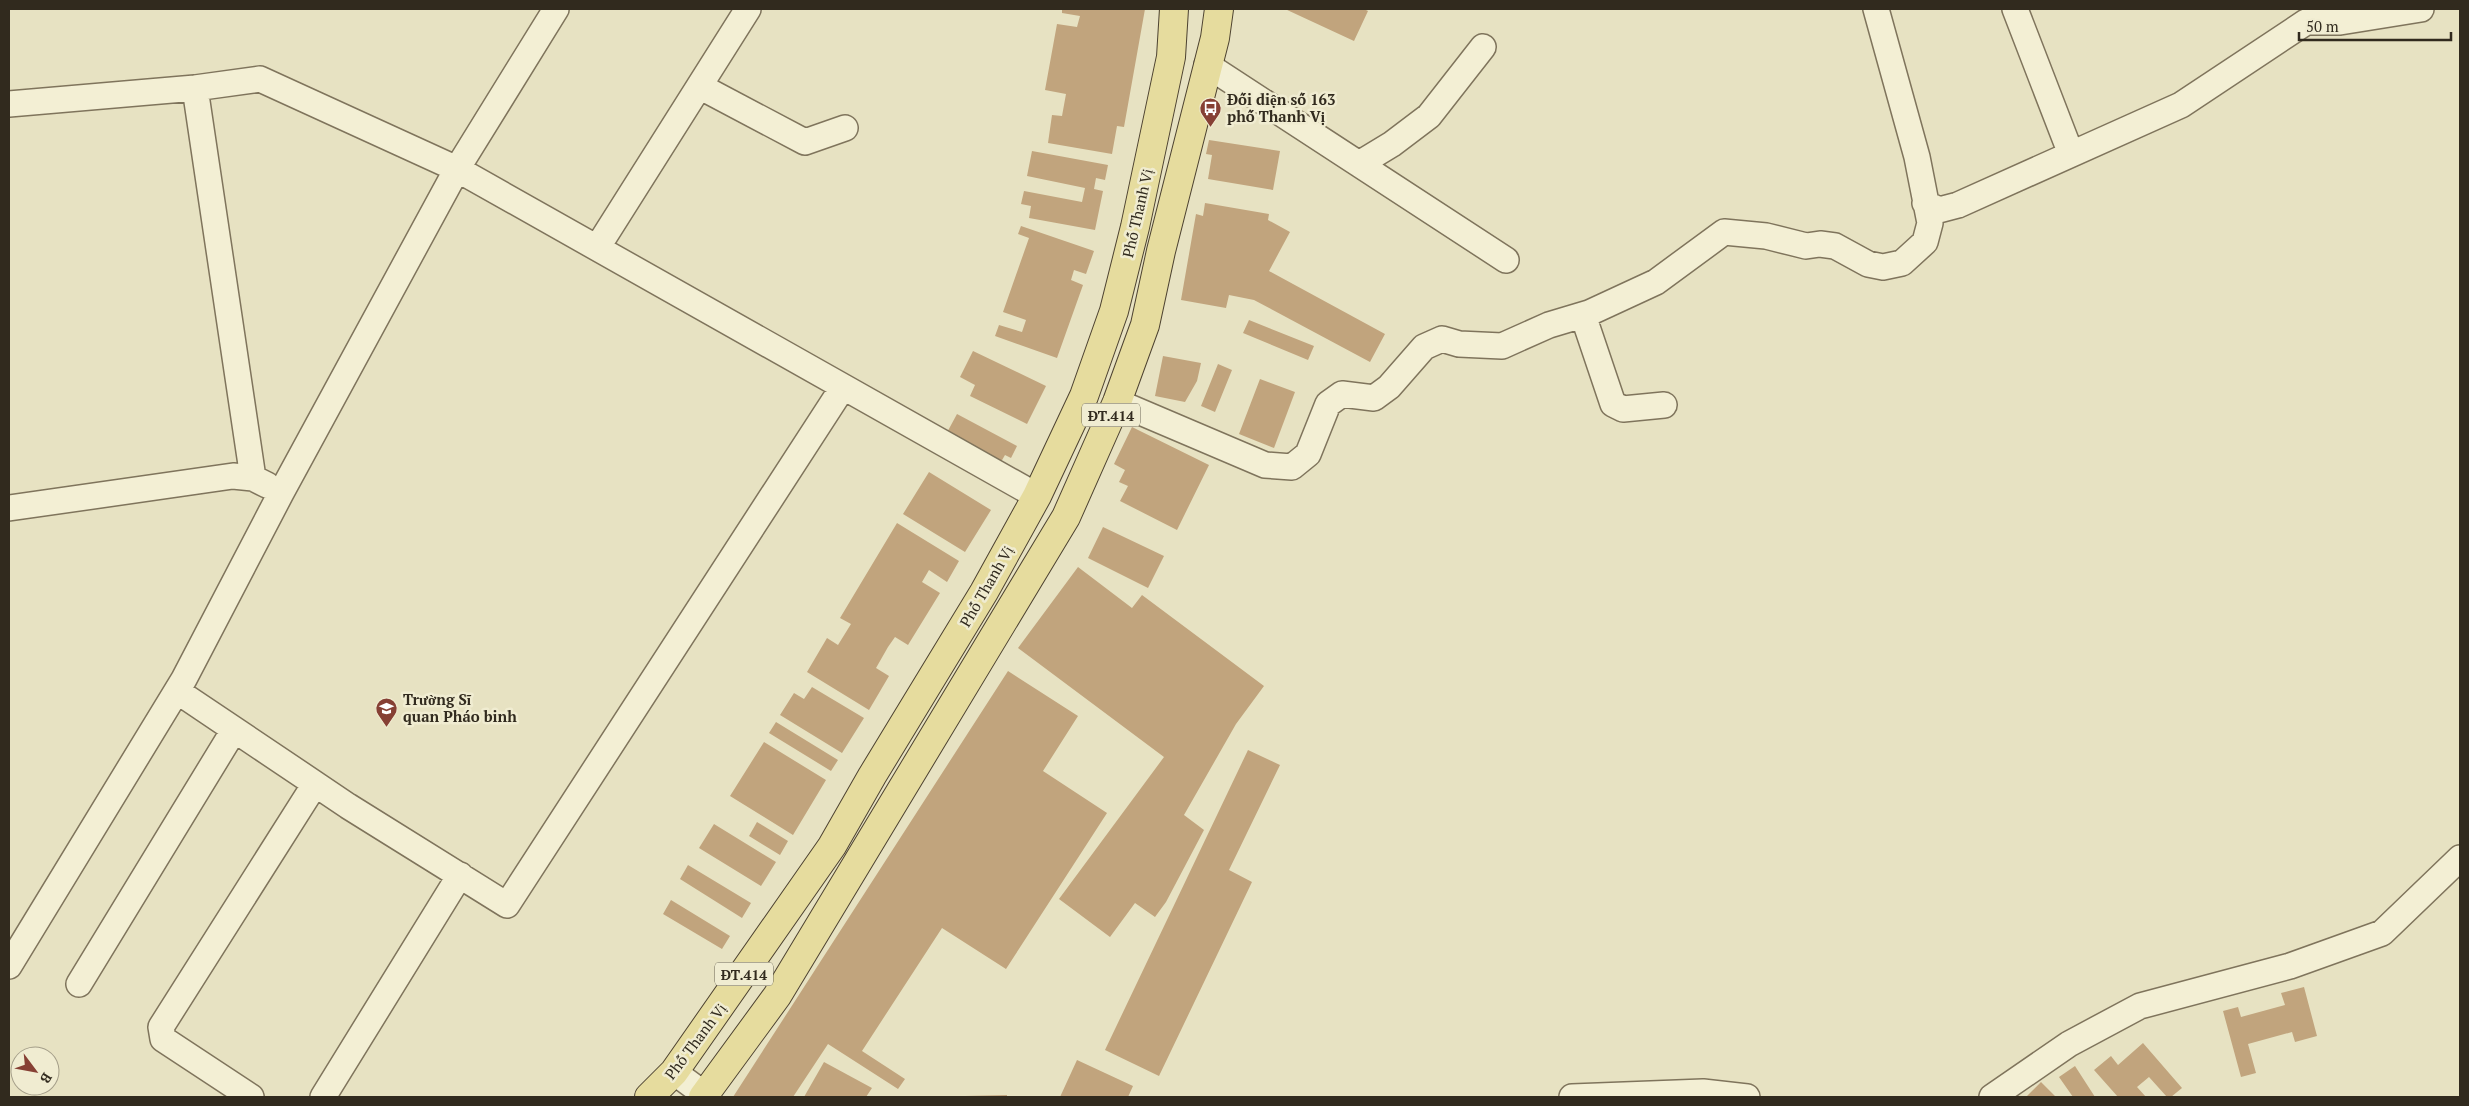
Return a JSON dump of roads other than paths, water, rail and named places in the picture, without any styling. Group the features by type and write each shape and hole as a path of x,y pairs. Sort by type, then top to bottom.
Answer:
{"main road":[{"name":"Phố Thanh Vị","path":"649,1097 674,1072 832,846 872,776 984,592 1038,496 1084,396 1114,311 1135,227 1169,66 1174,9"},
{"name":"ĐT.414","path":"705,1096 777,996 1066,517 1117,402 1145,325 1161,251 1215,38 1219,9"}],"street":[{"path":"9,966 62,883 176,691 457,169 556,9"},
{"path":"597,248 701,87 748,9"},
{"path":"1117,402 1265,465 1292,467 1308,454 1328,404 1342,394 1374,398 1389,387 1424,347 1442,339 1459,344 1502,346 1549,325 1589,313 1656,282 1724,232 1766,236 1806,246 1820,244 1835,246 1868,264 1883,267 1902,263 1925,242 1930,223 1917,156 1876,9"},
{"path":"2015,9 2071,154"},
{"path":"1925,203 1939,210 1958,204 2181,105 2306,22 2340,22 2421,9"},
{"path":"1359,164 1392,144 1429,116 1482,47"},
{"path":"1207,65 1506,260"},
{"path":"9,104 195,88 260,79 457,169 1038,496"},
{"path":"701,87 805,142 845,128"},
{"path":"195,88 253,478"},
{"path":"1589,313 1585,321 1612,404 1623,409 1664,405"},
{"path":"176,691 315,784 507,904 843,386"},
{"path":"9,508 233,476 253,478 281,493"},
{"path":"80,984 234,730"},
{"path":"251,1097 163,1039 161,1028 315,784"},
{"path":"1992,1097 2069,1044 2140,1006 2290,966 2382,933 2460,858"},
{"path":"323,1097 460,875"},
{"path":"674,1072 705,1096"},
{"path":"1572,1097 1703,1092 1747,1097"}],"place":[{"name":"Đối diện số 163 phố Thanh Vị","path":"1211,127"},
{"name":"Trường Sĩ quan Pháo binh","path":"387,727"}]}
